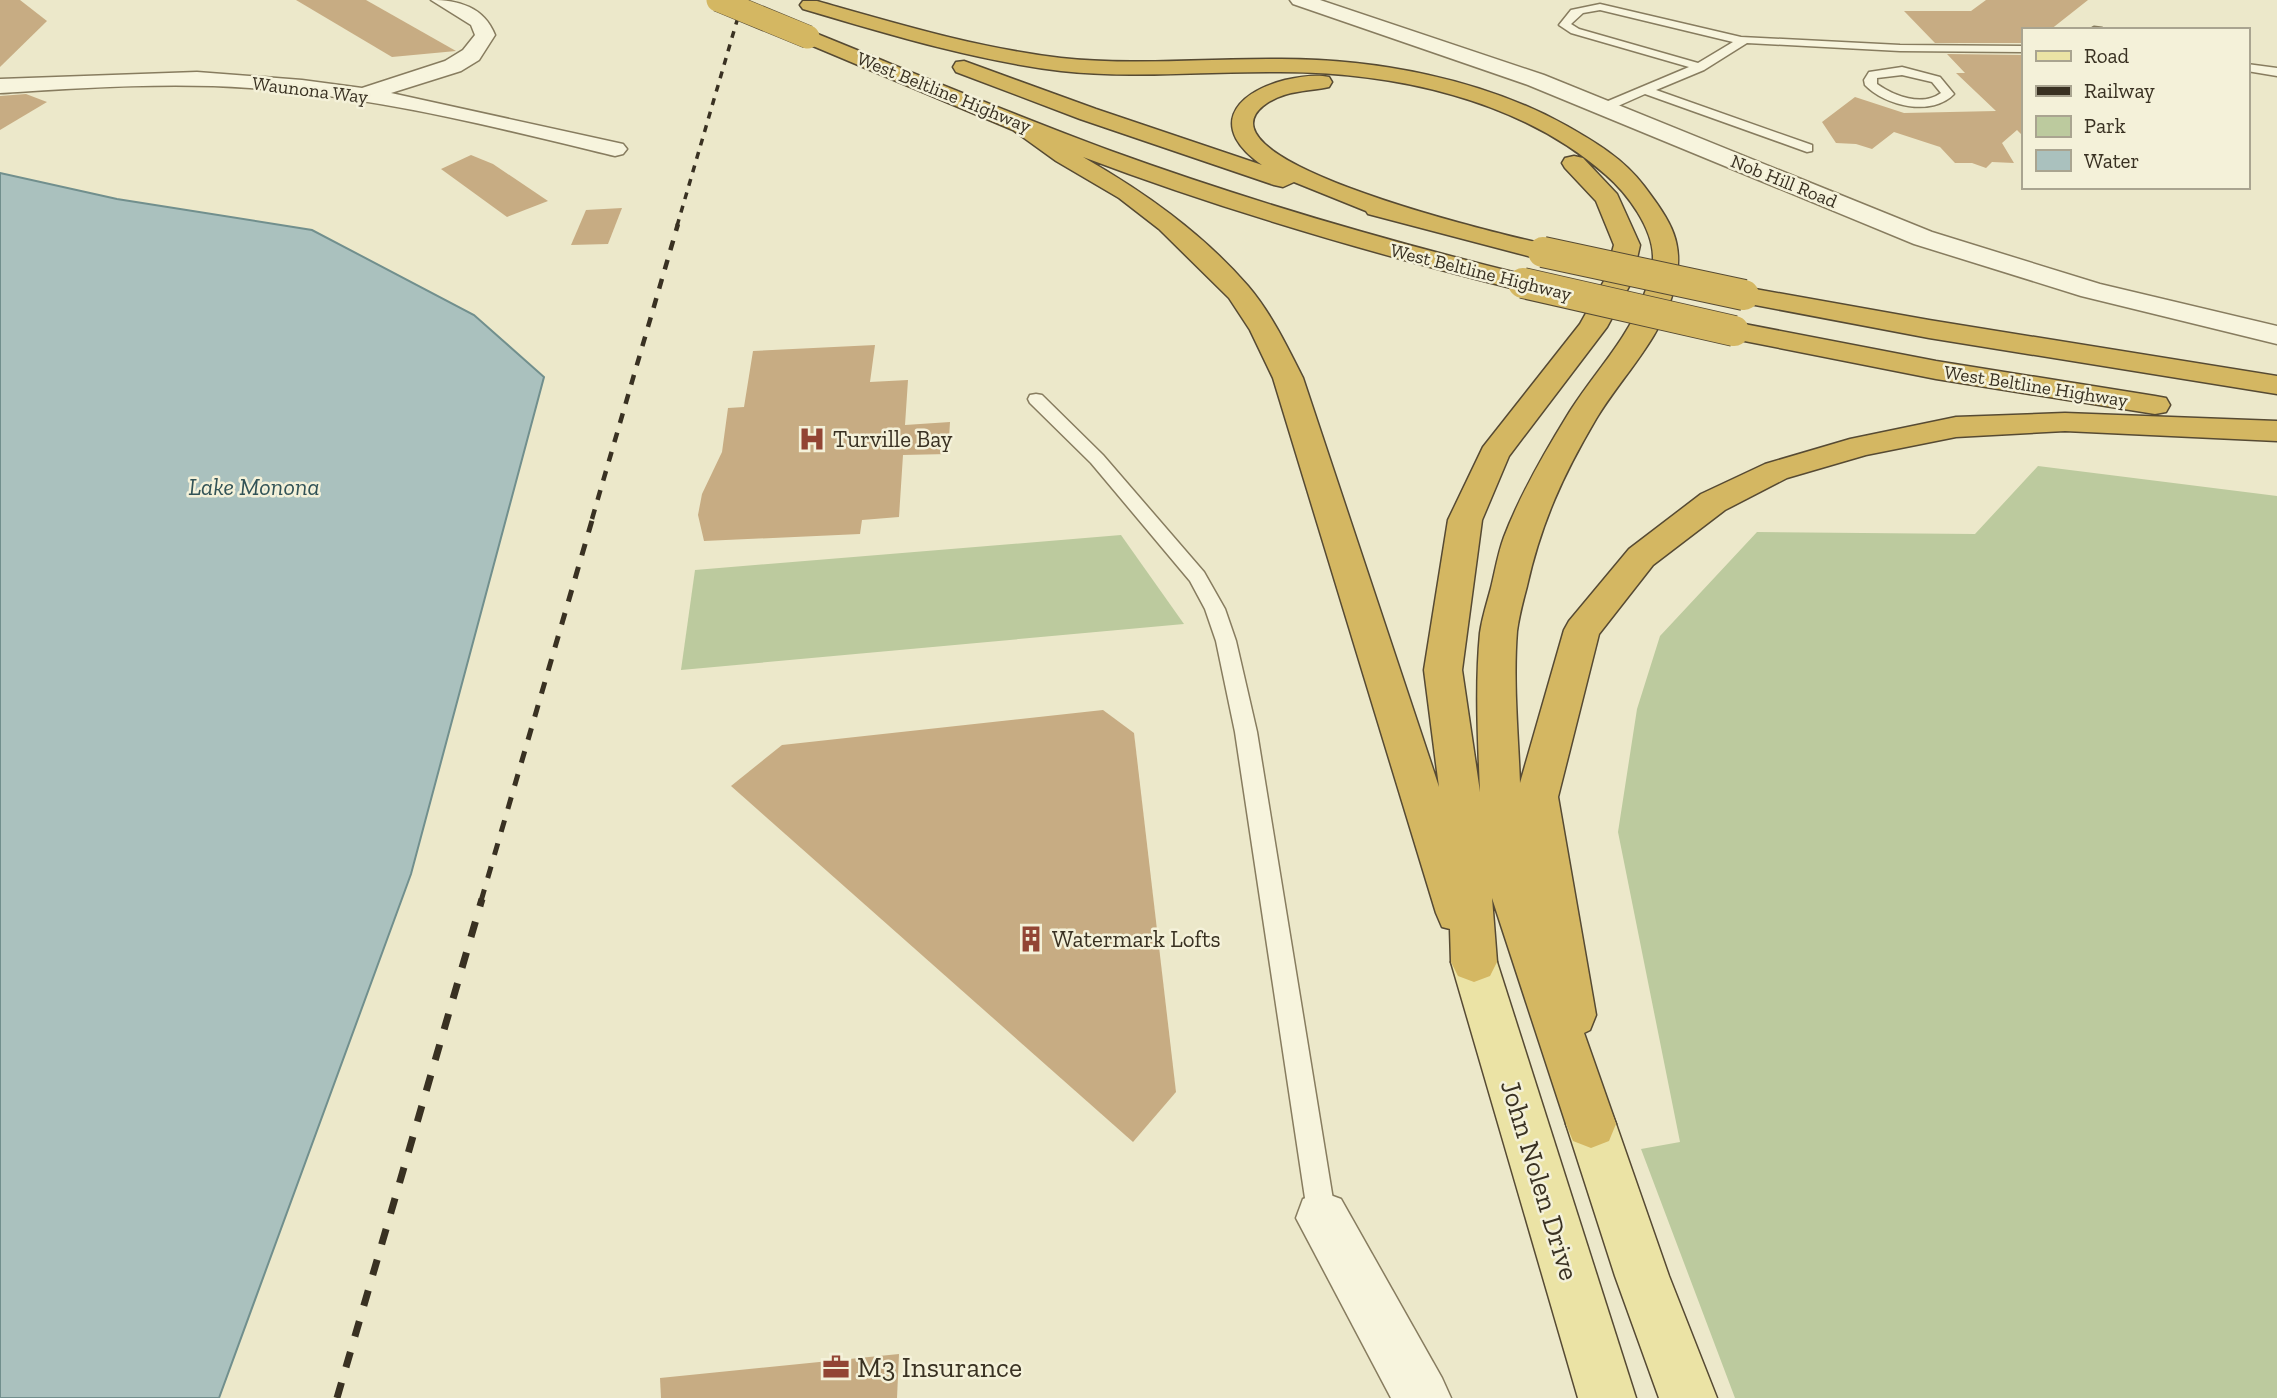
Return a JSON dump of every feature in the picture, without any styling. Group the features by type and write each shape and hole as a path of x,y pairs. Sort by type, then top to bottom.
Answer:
{"highway":[{"name":"West Beltline Highway","path":"718,0 1020,124 1148,172 1312,226 1423,258 1734,331 1936,370 2277,425"},
{"name":"West Beltline Highway","path":"803,3 1088,114 1271,176 1401,216 1543,252 1744,295 1929,329 2277,385"},
{"path":"803,3 947,45 1003,57 1066,65 1135,68 1283,65 1350,69 1415,80 1478,96 1536,118 1591,149 1627,180 1655,218 1667,257 1659,293 1643,330 1583,415 1545,481 1520,539 1499,628 1496,692 1504,868 1591,1124"},
{"path":"1401,216 1284,167 1256,150 1242,131 1244,113 1254,100 1277,89 1318,82 1365,82 1430,96 1480,111 1533,135 1582,168 1608,200 1627,245 1619,281 1593,327 1494,454 1465,520 1443,670 1468,854 1474,962"},
{"path":"1020,124 1064,156 1112,182 1168,224 1239,293 1264,330 1288,378 1474,962"},
{"path":"1591,1124 1537,797 1582,630 1641,557 1713,502 1776,471 1861,446 1956,427 2065,422 2277,431"}],"main road":[{"name":"John Nolen Drive","path":"1474,962 1607,1398"},
{"path":"1591,1124 1642,1276 1688,1398"}],"street":[{"path":"359,96 453,66 471,55 485,35 480,22 441,0"},
{"name":"Nob Hill Road","path":"1300,0 1536,80 1923,238 2009,267 2091,290 2277,335"},
{"name":"Waunona Way","path":"0,86 197,79 301,87 519,126 615,149"},
{"path":"1322,1218 1422,1398"}],"lane":[{"path":"1700,67 1575,31 1565,25 1567,19 1585,7 1600,7 1711,31 1740,40 1759,38 1875,47 2022,50"},
{"path":"1605,107 1700,67 1740,40"},
{"path":"1875,47 1891,71"},
{"path":"2249,67 2277,72"},
{"path":"1891,71 1914,73 1936,80 1948,94 1937,101 1913,102 1886,95 1871,85 1873,75 1891,71"},
{"path":"1647,91 1807,148"},
{"path":"1036,399 1097,459 1197,577 1214,609 1226,641 1246,732 1322,1218"}],"green space":[{"path":"2038,466 2277,496 2277,1398 1735,1398 1641,1149 1680,1142 1618,832 1637,709 1660,636 1757,532 1975,534"},
{"path":"1121,535 1184,624 681,670 695,570"}],"water":[{"name":"Lake Monona","path":"0,173 117,199 312,230 474,315 544,377 411,874 219,1398 0,1398"}],"building":[{"path":"0,0 20,0 47,21 0,67"},
{"path":"296,0 366,0 456,51 392,57"},
{"path":"1986,0 2088,0 2053,28 2022,28 2022,43 1935,43 1904,11 1971,11"},
{"path":"1947,54 2022,55 2022,135 2017,130 2002,143 2014,163 1992,162 1986,168 1972,163 1955,163 1940,147 1894,132 1872,149 1856,144 1836,143 1822,122 1855,97 1904,113 1996,111 1956,73 1965,73"},
{"path":"26,94 47,102 0,130 0,96"},
{"path":"471,155 493,164 548,201 507,217 441,169"},
{"path":"622,208 608,244 571,245 586,210"},
{"name":"Turville Bay","path":"875,345 870,382 908,380 905,425 950,422 948,454 903,455 899,517 862,520 860,534 704,541 698,515 702,494 722,452 728,408 744,407 753,351"},
{"name":"Watermark Lofts","path":"1103,710 1134,733 1176,1092 1133,1142 731,786 782,745"},
{"name":"M3 Insurance","path":"899,1354 897,1398 661,1398 660,1378"}],"railway":[{"path":"677,226 743,0"},
{"path":"592,519 678,224"},
{"path":"481,901 593,517"},
{"path":"337,1398 482,899"}],"place":[{"name":"Turville Bay","path":"812,439"},
{"name":"Watermark Lofts","path":"1031,939"},
{"name":"M3 Insurance","path":"836,1367"}]}
